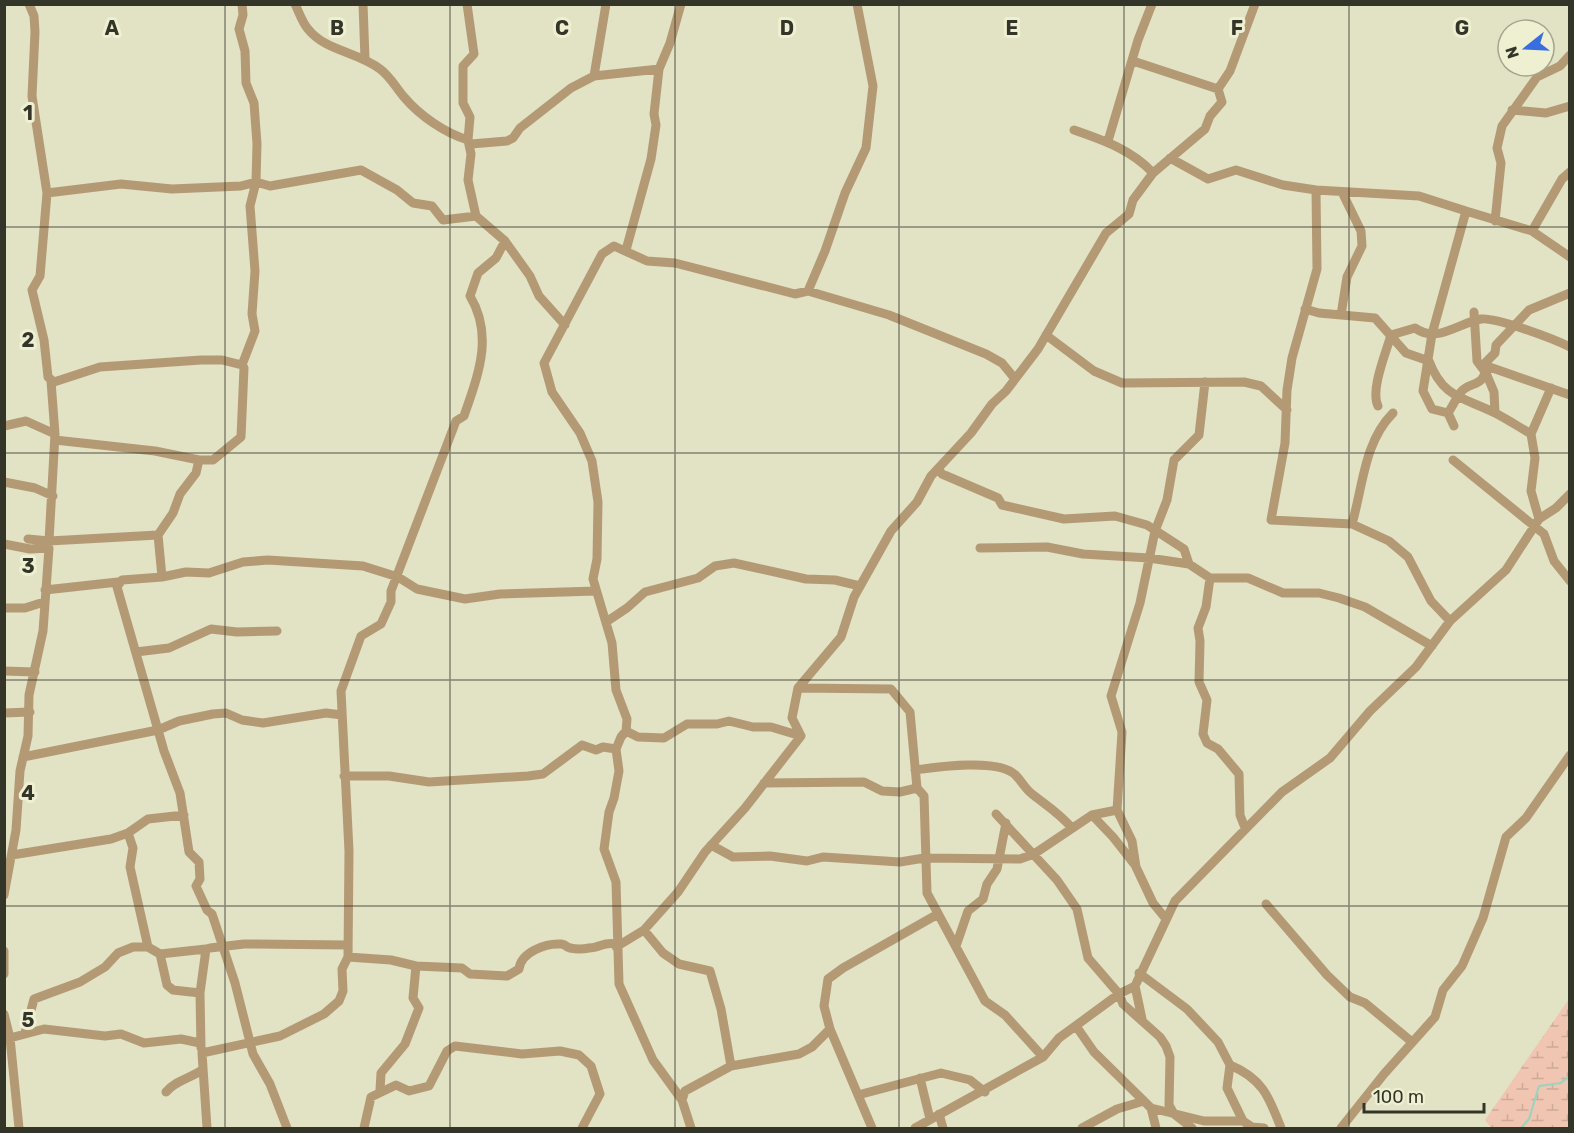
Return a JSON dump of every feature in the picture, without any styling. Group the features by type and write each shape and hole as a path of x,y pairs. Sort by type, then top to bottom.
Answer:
{"street":[{"path":"29,4 34,16 35,32 32,96 47,193 40,276 32,290 51,381 55,437 49,541"},
{"path":"4,426 26,421 55,437 155,451 199,460 213,460 241,437 242,365 255,331 252,314 255,271 250,206 256,182 255,117 246,83 245,51 239,28 243,15 242,4"},
{"path":"295,4 307,29 317,37 365,59 382,70 405,99 454,136 470,142 507,141 571,88 594,76 659,69"},
{"path":"363,4 365,59"},
{"path":"467,4 474,54 463,66 463,103 470,117 468,180 476,216 505,241 530,276 539,296 565,325"},
{"path":"594,76 606,4"},
{"path":"626,250 651,159 659,69 670,43 681,4"},
{"path":"808,291 825,251 848,184 866,148 873,86 857,4"},
{"path":"1108,141 1138,40 1152,4"},
{"path":"1218,89 1230,71 1255,4"},
{"path":"1495,221 1502,163 1497,148 1502,126 1537,77 1560,66 1569,55"},
{"path":"1133,61 1218,89"},
{"path":"801,736 792,718 798,688 841,637 860,586 891,531 917,502 931,476 939,470 1015,379 1046,335 1106,233 1129,214 1133,200 1153,173 1205,129 1210,116 1222,102 1218,89"},
{"path":"1512,110 1546,113 1569,106"},
{"path":"1074,130 1108,141 1143,163 1153,173"},
{"path":"1170,158 1208,179 1236,170 1283,185 1316,190 1419,196 1532,231 1569,257"},
{"path":"47,193 121,184 172,189 241,186 256,182 270,186 361,170 397,190 407,200 432,206 443,220 476,216"},
{"path":"1532,231 1567,176"},
{"path":"1316,190 1317,269 1292,358 1285,442 1271,520 1352,524 1389,541 1408,556 1431,601 1450,621"},
{"path":"1341,315 1347,277 1362,246 1361,231 1342,192"},
{"path":"1448,413 1432,409 1423,391 1432,334 1466,211"},
{"path":"202,1053 280,1036 292,1028 314,1020 333,1007 343,991 342,969 348,957 349,851 341,691 361,636 381,624 391,602 391,591 456,421 464,416 482,365 480,313 470,296 478,273 496,258 505,241"},
{"path":"691,1128 682,1100 653,1060 623,997 616,968 616,882 603,849 619,771 616,749 626,731 627,719 614,683 612,644 593,579 597,559 598,502 592,461 580,433 552,392 544,363 603,254 614,246 647,261 675,263 795,294 808,291 889,315 986,354 1002,363 1015,379"},
{"path":"1495,413 1494,392 1486,370 1486,362 1495,353 1496,345 1529,310 1569,293"},
{"path":"1305,309 1375,318 1406,353 1429,361"},
{"path":"1390,335 1415,328 1422,333 1440,334 1474,317 1496,321 1569,347"},
{"path":"1474,317 1477,362 1486,370 1569,395"},
{"path":"1046,335 1094,371 1122,383 1244,382 1261,386 1287,410"},
{"path":"1378,406 1375,400 1376,382 1390,335"},
{"path":"51,381 100,367 201,360 222,360 242,365"},
{"path":"1429,361 1436,381 1458,399 1495,413 1531,434"},
{"path":"1448,413 1462,390 1477,385 1486,370"},
{"path":"1136,867 1132,841 1117,810 1122,732 1111,696 1134,626 1155,531 1167,500 1174,460 1199,435 1204,381"},
{"path":"1537,523 1531,491 1535,458 1531,434 1551,388"},
{"path":"1352,524 1371,443 1383,422 1393,413"},
{"path":"1448,413 1454,426"},
{"path":"162,577 158,535 173,513 180,494 196,473 199,460"},
{"path":"1453,460 1537,523 1544,534 1554,561 1569,581"},
{"path":"939,470 942,474 998,498 1002,505 1029,513 1064,519 1115,516 1146,525 1184,549 1189,564"},
{"path":"4,482 35,488 53,496"},
{"path":"1142,1021 1135,986 1175,901 1282,792 1330,758 1370,711 1416,667 1450,621 1506,570 1537,523 1569,494"},
{"path":"28,539 49,541 158,535"},
{"path":"4,544 48,548 43,631 29,695 30,712 23,758 14,795 16,830 4,896"},
{"path":"980,548 1047,547 1083,554 1149,558 1189,564 1210,578 1248,578 1283,593 1319,593 1339,598 1365,608 1432,646"},
{"path":"45,590 162,577 186,572 209,573 243,562 268,560 363,566 398,577 417,589 465,599 500,594 596,591"},
{"path":"606,622 627,608 645,591 698,578 715,566 734,563 806,579 836,580 860,586"},
{"path":"1210,578 1206,607 1198,628 1200,682 1207,700 1203,734 1207,743 1218,749 1239,774 1240,815 1245,828"},
{"path":"118,582 117,591 158,730 177,785 189,852 197,859 201,870 196,889 207,910 212,914 257,1064 270,1084 286,1128"},
{"path":"4,608 25,608 44,602"},
{"path":"136,652 169,648 211,629 237,632 277,631"},
{"path":"4,671 35,672"},
{"path":"798,688 891,688 910,712 917,788 924,796 924,858 927,892 985,1001 1005,1016 1043,1057"},
{"path":"4,713 30,712"},
{"path":"23,758 158,730 179,721 213,714 226,713 242,720 263,723 326,713 342,715"},
{"path":"626,731 638,737 664,738 687,723 717,724 729,721 753,727 771,727 801,736"},
{"path":"348,957 391,960 416,966 462,968 470,974 507,976 519,969 527,953 547,946 562,944 570,948 593,948 600,943 616,946 644,930 678,892 711,845 801,736"},
{"path":"344,776 389,776 429,782 528,776 543,774 582,745 596,750 603,747 616,749"},
{"path":"1341,1128 1435,1017 1443,990 1462,966 1483,918 1506,837 1526,818 1569,755"},
{"path":"915,770 954,765 999,768 1012,772 1030,792 1058,812 1071,827"},
{"path":"764,783 864,782 882,791 900,792 917,788"},
{"path":"711,845 733,857 770,856 807,861 823,856 900,862 924,858 1020,858 1034,854 1092,815 1117,810"},
{"path":"996,814 1034,854 1077,909 1088,958 1119,994 1123,1004 1160,1037 1170,1057 1169,1105 1174,1114 1192,1128"},
{"path":"12,855 111,839 128,833 148,819 184,815"},
{"path":"1092,815 1113,837 1136,867 1153,903 1166,919"},
{"path":"956,946 968,911 983,899 1000,859 1006,823"},
{"path":"128,833 133,848 132,878 147,947"},
{"path":"1266,904 1327,975 1350,996 1371,1008 1412,1042"},
{"path":"872,1128 830,1029 824,1006 828,979 843,968 939,914"},
{"path":"644,930 663,953 679,964 710,972 721,1009 731,1066"},
{"path":"25,1033 34,999 80,982 105,967 118,953 133,947 147,947 160,954 206,950 221,945 348,945"},
{"path":"206,950 200,993 200,1043 207,1128"},
{"path":"4,951 4,974"},
{"path":"160,954 165,978 173,990 200,993"},
{"path":"380,1090 381,1073 405,1044 419,1008 413,998 416,966"},
{"path":"1140,973 1187,1009 1218,1042 1230,1065 1227,1088 1243,1121 1252,1127 1264,1128"},
{"path":"915,1128 934,1116 985,1092 1043,1057 1059,1038 1119,994 1135,986"},
{"path":"4,1014 10,1038 19,1128"},
{"path":"1076,1026 1094,1052 1147,1105 1156,1128"},
{"path":"10,1038 25,1033 56,1029 105,1035 121,1034 144,1043 181,1039 200,1043"},
{"path":"682,1100 685,1091 731,1066 799,1054 812,1047 830,1029"},
{"path":"364,1128 371,1097 380,1090 396,1085 409,1091 429,1086 447,1051 455,1046 522,1054 560,1051 579,1054 591,1066 600,1094 582,1128"},
{"path":"1230,1065 1248,1072 1271,1098 1281,1128"},
{"path":"166,1092 174,1083 186,1080 202,1070"},
{"path":"858,1095 941,1073 970,1080 985,1092"},
{"path":"920,1078 934,1116 942,1128"},
{"path":"1082,1128 1117,1109 1147,1105 1204,1121 1243,1121"}],"green space":[{"path":"1569,999 1569,1128 1491,1128 1485,1120"}],"waterway":[{"path":"1521,1128 1529,1119 1539,1086 1561,1083 1570,1075"}]}
